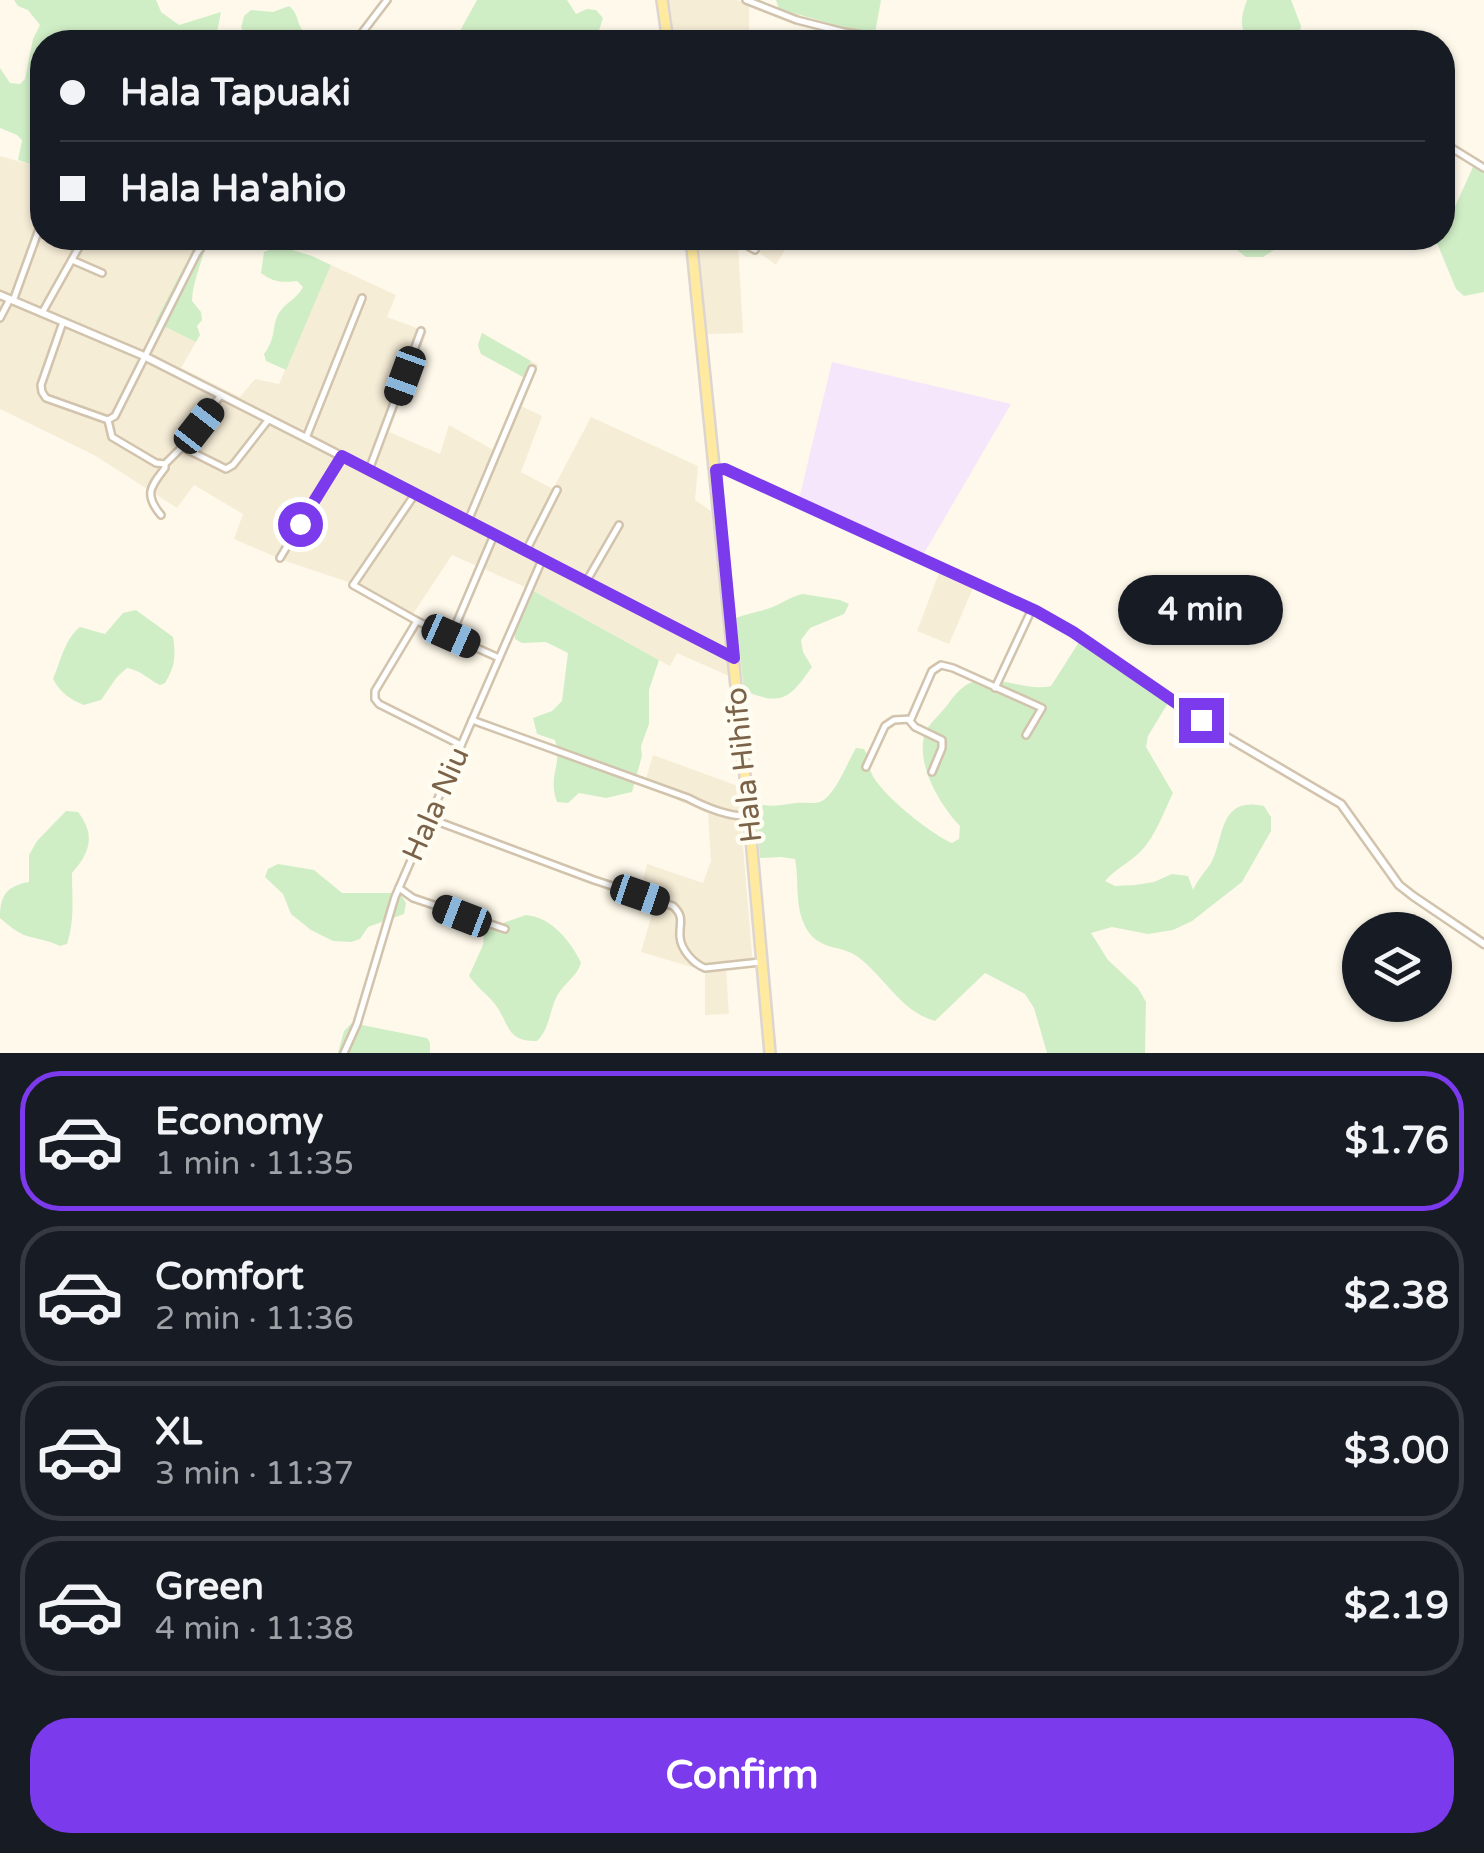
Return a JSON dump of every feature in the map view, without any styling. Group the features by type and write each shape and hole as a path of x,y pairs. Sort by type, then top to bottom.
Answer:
{"main road":[{"path":"662,0 666,30"},
{"name":"Hala Hihifo","path":"694,250 770,1053"}],"street":[{"path":"363,30 387,0"},
{"path":"746,0 836,30"},
{"path":"1455,150 1484,168"},
{"path":"0,318 12,300 31,250"},
{"path":"42,313 77,250"},
{"path":"63,322 42,392 46,398 108,420 115,416 199,250"},
{"path":"72,260 102,272"},
{"path":"0,295 144,356 734,658"},
{"path":"306,438 362,298"},
{"path":"369,470 422,331"},
{"path":"468,521 532,369"},
{"path":"162,515 153,506 152,485 221,396"},
{"path":"182,447 226,469 233,466 269,419"},
{"path":"108,420 112,437 156,463 165,464"},
{"path":"280,558 342,456"},
{"path":"716,470 725,469 1073,632 1220,733 1341,804 1400,885 1484,944"},
{"path":"526,551 557,490"},
{"path":"414,494 353,585 416,621 499,658"},
{"path":"586,582 618,525"},
{"path":"451,636 494,534"},
{"name":"Hala Niu","path":"344,1053 357,1024 398,888 542,560"},
{"path":"996,688 1032,610"},
{"path":"416,621 375,691 375,699 378,704 462,744"},
{"path":"909,720 932,671 941,665 1042,708 1026,735"},
{"path":"472,720 702,806 749,816"},
{"path":"866,767 885,726 894,720 909,720 942,740 932,772"},
{"path":"430,818 673,906 680,912 682,946 698,966 763,962"},
{"path":"398,888 412,898 504,929"}],"shaded area":[{"path":"664,0 736,0 749,4 749,30 669,30"},
{"path":"0,156 30,165 30,250 193,250 155,322 196,342 181,368 240,397 255,379 279,384 331,265 396,295 387,317 427,332 389,432 440,454 449,425 495,451 525,378 481,354 478,345 482,333 538,365 521,406 542,416 521,472 553,489 591,417 698,466 695,500 711,511 729,676 677,653 670,666 532,590 452,555 411,617 351,583 234,539 243,514 194,485 177,508 94,455 0,409"},
{"path":"699,250 738,250 743,333 707,334"},
{"path":"756,250 785,250 776,265"},
{"path":"832,362 1011,404 923,555 799,499"},
{"path":"939,573 973,588 949,644 917,631"},
{"path":"653,755 738,786 753,966 726,970 729,1014 705,1015 705,971 641,952 655,904 639,898 647,864 703,883 711,861 708,813 644,786"}],"green space":[{"path":"14,0 156,0 161,12 179,25 221,12 217,30 38,30 40,25 28,10"},
{"path":"477,0 567,0 576,14 596,10 603,18 599,30 461,30"},
{"path":"776,0 881,0 876,30 843,27 779,9"},
{"path":"1247,0 1291,0 1300,30 1244,30"},
{"path":"289,6 303,30 241,28 244,16 251,10 273,12"},
{"path":"30,54 30,164 18,160 22,140 0,128 0,68 10,83 20,84 25,79"},
{"path":"1473,167 1484,173 1484,292 1464,296 1456,289 1440,250 1455,250 1455,207"},
{"path":"193,250 205,250 193,288 192,301 202,320 197,326 200,335 196,342 155,322"},
{"path":"292,250 331,265 286,370 266,361 264,354 279,313 303,287 297,281 278,281 261,273 264,252"},
{"path":"1237,250 1274,250 1263,257 1246,257"},
{"path":"482,333 531,361 525,378 481,354 478,345"},
{"path":"532,590 659,660 649,690 649,724 632,792 606,798 579,793 568,803 557,802 555,740 537,734 533,718 552,711 562,701 568,653 546,642 522,643 515,639"},
{"path":"803,594 849,604 844,614 810,628 801,640 812,667 791,693 768,698 744,691 736,618"},
{"path":"136,610 173,637 174,661 165,683 160,685 127,668 101,700 84,705 66,695 53,679 75,632 80,627 105,634 123,613"},
{"path":"1079,642 1168,703 1148,736 1146,747 1173,793 1147,844 1105,881 1115,886 1135,885 1172,874 1188,876 1193,890 1211,863 1231,813 1238,807 1264,806 1271,817 1271,831 1242,882 1192,921 1173,930 1148,934 1112,927 1091,933 1108,960 1138,988 1146,1002 1145,1053 1047,1053 1034,1008 1025,994 985,973 935,1021 923,1016 903,1002 858,957 821,943 810,934 799,907 795,859 760,858 755,803 770,806 820,802 836,786 856,748 864,749 876,781 907,812 952,843 959,839 960,826 926,771 926,730 957,693 973,682 993,680 1051,686"},
{"path":"66,811 78,812 89,836 83,858 72,873 71,926 67,944 60,946 17,932 0,918 0,910 10,889 29,882 29,855"},
{"path":"278,864 314,870 342,893 400,893 406,903 404,914 368,927 360,939 333,941 291,914 283,894 265,877 268,869"},
{"path":"526,915 544,920 559,931 581,963 557,996 537,1041 515,1036 494,1003 469,976 483,945 485,925"},
{"path":"352,1023 427,1038 430,1053 338,1053 344,1031"}],"route":[{"path":"300,524 342,456 734,658 716,470 725,469 1036,611 1201,720"}]}
